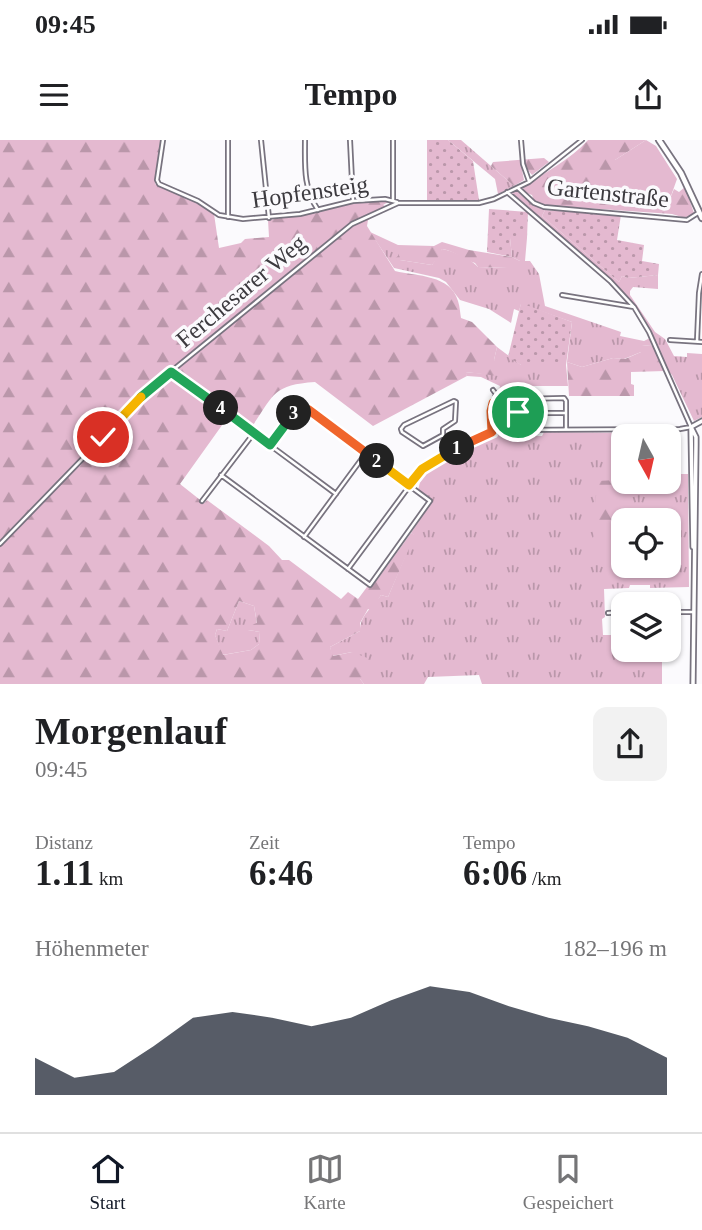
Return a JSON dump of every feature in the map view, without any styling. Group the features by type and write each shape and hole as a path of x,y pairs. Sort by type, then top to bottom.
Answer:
{"main road":[{"path":"659,140 681,173 702,218"}],"street":[{"name":"Hopfensteig","path":"163,140 157,183 228,218 253,220 318,210 353,201 393,200"},
{"path":"228,140 228,218"},
{"path":"261,140 269,218"},
{"path":"305,140 305,177 309,194 318,210"},
{"path":"350,140 353,201"},
{"path":"393,140 393,200 398,203"},
{"path":"521,140 523,164 529,181"},
{"name":"Ferchesarer Weg","path":"0,544 143,395 339,233 362,218 398,203 484,203 529,181 582,140"},
{"name":"Gartenstraße","path":"518,188 534,203 544,207 687,220 698,213"},
{"path":"509,192 610,281 634,307 649,332 696,437 693,684"},
{"path":"670,340 700,342 702,274"},
{"path":"562,295 582,301 634,307"},
{"path":"171,372 335,494"},
{"path":"492,432 491,411 496,394 493,390"},
{"path":"493,403 564,398 566,429"},
{"path":"443,435 423,446 401,429 404,425 454,401 456,421 443,429 443,435 452,451"},
{"path":"517,403 519,413 566,413"},
{"path":"221,475 368,585 373,583 430,501 306,409 301,409 291,416 270,445"},
{"path":"348,569 422,469 492,432 680,429 701,421"},
{"path":"202,501 254,433"},
{"path":"304,537 366,453"},
{"path":"681,612 693,612"},
{"path":"693,653 702,653"}],"green space":[{"path":"0,140 162,140 155,184 196,202 214,214 219,248 241,243 245,239 269,237 268,220 302,215 341,204 390,201 383,205 389,208 368,220 367,226 395,271 441,281 454,292 461,318 472,322 497,347 494,360 500,366 498,376 466,372 467,376 373,426 315,382 290,386 282,389 270,400 251,428 230,414 180,484 204,503 207,500 269,546 282,560 289,560 341,599 348,592 358,599 367,587 374,584 411,533 415,535 388,597 381,595 378,600 381,605 374,612 368,609 360,623 360,631 330,647 333,656 352,652 370,659 373,670 360,679 364,684 0,684","holes":["239,601 254,606 257,623 246,627 248,630 260,632 259,644 251,650 223,655 215,635 217,629 227,631"]},
{"path":"427,140 448,140 473,161 479,200 427,200"},
{"path":"448,140 461,140 514,186 498,194 495,179"},
{"path":"588,140 646,140 615,160 615,171 667,206 674,189 679,192 685,187 694,213 685,218 672,214 542,205 534,201 532,195 524,192 523,188 565,160"},
{"path":"646,140 656,146 677,179 667,207 610,186 615,160"},
{"path":"544,158 549,162 532,175 527,169 522,170 524,180 514,186 491,166 493,162"},
{"path":"515,191 545,210 542,216 619,282 622,276 628,278 658,275 658,289 633,287 630,295 655,332 665,339 674,356 702,354 702,417 694,421 672,375 666,369 651,332 636,308 611,281 510,195"},
{"path":"489,209 528,212 527,238 510,238 512,257 487,252"},
{"path":"545,210 621,215 617,240 644,245 642,261 659,264 658,275 628,278 622,276 619,282 542,216"},
{"path":"370,232 398,245 400,260 432,265 442,249 462,256 478,267 507,268 520,261 512,257 510,238 527,238 525,261 530,261 539,274 545,306 621,332 620,336 644,341 650,338 651,345 642,346 641,352 624,359 613,358 582,367 567,362 572,322 521,304 519,311 514,309 511,323 489,309 460,300 446,282 439,278 394,268"},
{"path":"442,242 469,250 512,257 520,261 523,272 514,274 507,268 478,267 475,263 442,249 432,265 400,260 395,263 393,260 398,256 398,245 434,246"},
{"path":"521,303 572,322 566,365 521,365 508,357"},
{"path":"651,345 665,371 631,372 634,396 569,396 567,362 582,367 613,358 625,359 641,352 641,346"},
{"path":"497,347 521,365 566,365 568,386 528,386 528,397 519,397 515,402 497,402 500,386 481,377 467,376 465,372 498,375 494,360"},
{"path":"530,431 531,436 542,436 544,432 611,433 611,494 681,494 681,474 688,474 689,587 650,588 650,585 630,585 629,588 604,589 603,635 611,635 611,662 662,662 662,684 482,684 479,675 428,677 424,684 364,684 352,652 332,656 330,647 360,631 365,616 381,595 388,597 414,535 411,533 431,503 418,490 423,471 480,438 482,440 497,436 497,433"},
{"path":"611,480 611,494 618,494 618,508 611,508 611,542 593,543 597,481"},
{"path":"239,601 254,606 257,624 248,630 260,632 259,644 251,650 222,655 215,635 217,629 227,631"}],"route":[{"path":"103,437 143,395 171,372 270,445 296,411 309,410 409,485 422,469 431,463 477,437 492,432 493,403 517,403 518,412"}]}
